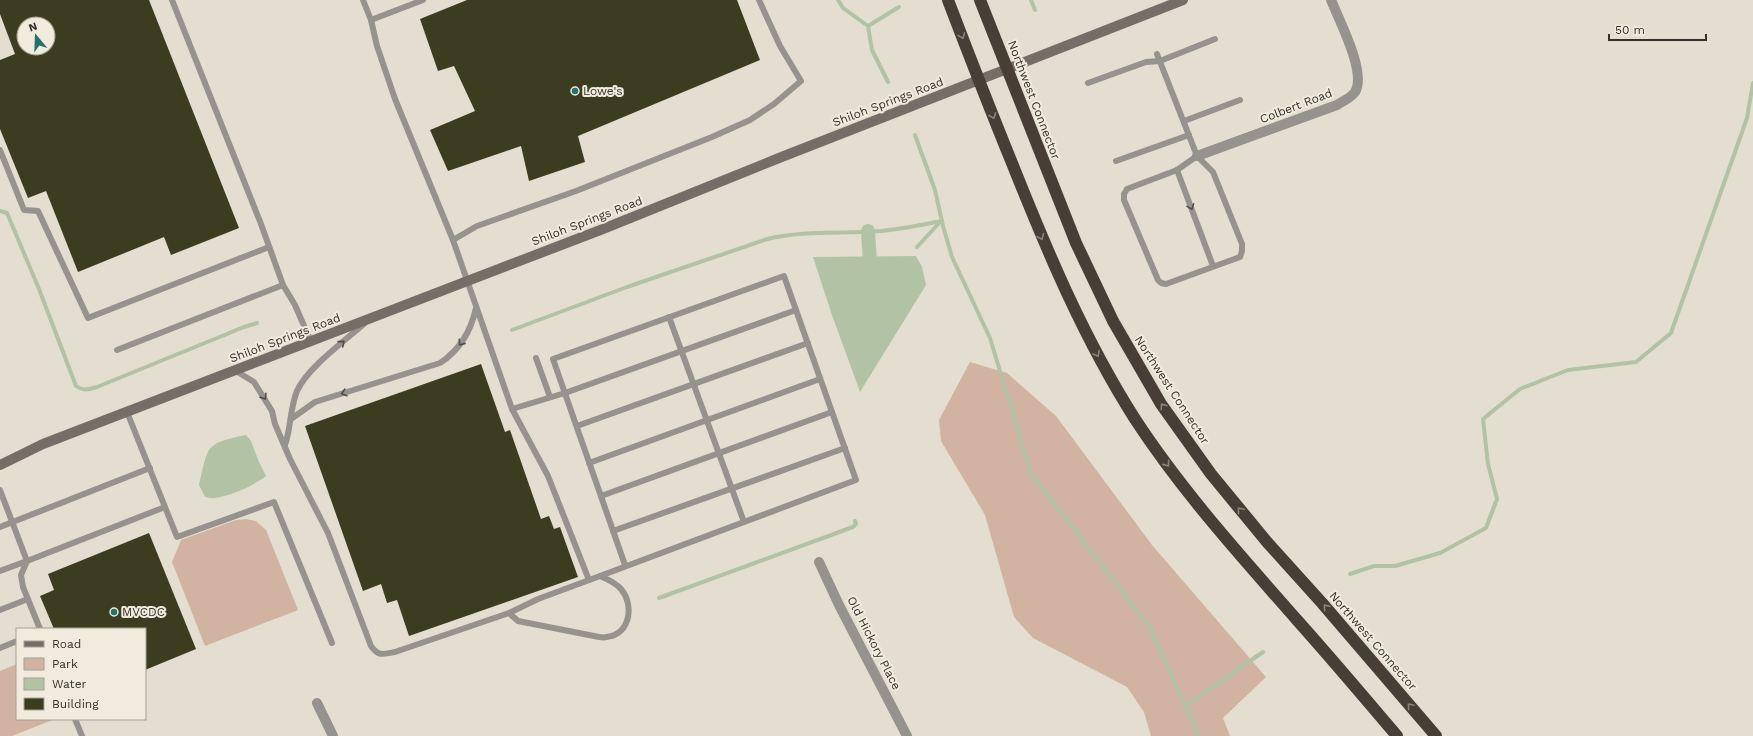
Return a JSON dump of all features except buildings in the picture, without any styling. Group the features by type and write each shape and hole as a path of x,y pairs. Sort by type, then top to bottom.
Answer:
{"highway":[{"path":"948,0 1050,256 1087,335 1136,420 1196,503 1397,736"},
{"name":"Northwest Connector","path":"980,0 1076,243 1113,321 1161,404 1197,455 1241,511 1436,736"}],"street":[{"name":"Shiloh Springs Road","path":"0,465 43,444 311,342 934,98 1006,68 1183,0"},
{"name":"Colbert Road","path":"1197,156 1337,105 1348,99 1358,84 1358,72 1355,58 1331,0"},
{"name":"Old Hickory Place","path":"819,562 839,605 907,736"},
{"path":"317,703 333,736"}],"lane":[{"path":"172,0 283,285 295,305 311,342"},
{"path":"363,0 371,20 377,46 395,99 453,240 512,408 554,490 589,580"},
{"path":"371,20 423,0"},
{"path":"453,240 477,226 540,205 712,137 750,120 774,104 802,81 780,46 759,0"},
{"path":"1088,83 1146,62 1160,62 1215,39"},
{"path":"1157,54 1197,156 1213,172 1242,244 1240,257 1166,284 1161,283 1158,280 1124,200 1124,194 1127,189 1177,170 1197,156"},
{"path":"1184,120 1240,100"},
{"path":"1116,161 1189,135"},
{"path":"0,150 24,210 38,211 88,318 269,247"},
{"path":"1177,170 1213,266"},
{"path":"236,371 254,382 266,399 290,459 328,532 371,646 376,652 381,654 395,652 509,613 538,599 625,565 856,480 784,276 553,359 625,565"},
{"path":"117,350 283,285"},
{"path":"291,419 315,402 440,363 450,357 464,341 473,321 476,308"},
{"path":"512,408 565,392 796,310"},
{"path":"669,317 744,522"},
{"path":"285,445 293,403 297,390 305,378 370,319"},
{"path":"577,426 808,343"},
{"path":"536,358 550,397"},
{"path":"589,463 820,379"},
{"path":"127,412 178,537 274,502 332,643"},
{"path":"601,496 832,412"},
{"path":"613,531 844,448"},
{"path":"0,527 150,468"},
{"path":"0,490 27,561 22,575 24,586 40,628"},
{"path":"0,572 165,507"},
{"path":"509,613 518,621 594,636 607,637 615,635 622,630 627,621 629,604 621,589 615,583 600,576"},
{"path":"0,610 28,599"},
{"path":"0,648 16,641"},
{"path":"76,720 82,736"}],"green space":[{"path":"970,362 1007,373 1056,416 1152,545 1266,677 1223,718 1230,736 1151,736 1144,712 1127,687 1033,638 1014,617 985,515 941,441 939,420"},
{"path":"246,519 256,521 266,530 298,610 205,646 172,562 181,540 236,520"},
{"path":"16,664 16,720 52,720 12,736 0,736 0,671"}],"water":[{"path":"916,256 922,267 926,285 860,392 813,257"},
{"path":"246,435 251,441 266,476 249,487 234,493 213,498 205,497 199,485 210,448 222,441"}],"waterway":[{"path":"838,0 843,8 868,26 872,50 888,82"},
{"path":"1031,0 1035,10"},
{"path":"868,26 899,7"},
{"path":"1350,574 1374,566 1395,566 1440,553 1486,528 1497,499 1488,464 1483,419 1520,389 1568,370 1636,362 1671,333 1747,118 1753,83"},
{"path":"915,135 935,190 952,257 990,338 1031,474 1149,626 1199,736"},
{"path":"0,211 7,213 39,289 76,386 79,388 86,390 97,387 257,323"},
{"path":"917,247 941,221"},
{"path":"512,330 627,287 767,239 809,233 881,231 942,221"},
{"path":"868,231 870,263"},
{"path":"659,598 853,527 856,524 855,521"},
{"path":"1185,706 1263,652"}],"place":[{"name":"Lowe's","path":"575,91"},
{"name":"MVCDC","path":"114,612"}]}
